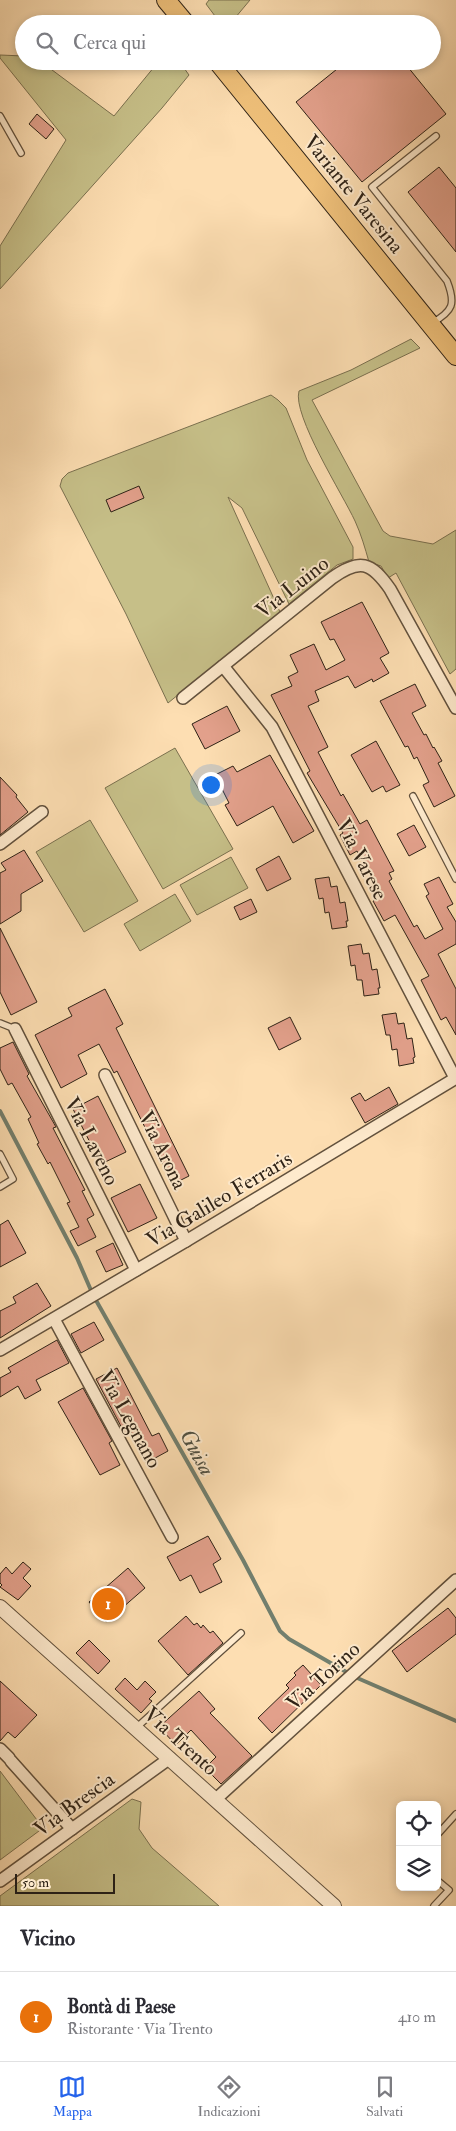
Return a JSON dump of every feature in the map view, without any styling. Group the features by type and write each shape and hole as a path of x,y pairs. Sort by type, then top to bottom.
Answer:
{"main road":[{"path":"166,0 178,15"},
{"name":"Variante Varesina","path":"224,70 456,356"}],"street":[{"name":"Via Luino","path":"183,698 332,578 349,567 362,565 377,572 390,589 456,708"},
{"name":"Via Varese","path":"223,666 272,727 455,1078"},
{"path":"0,844 42,812"},
{"name":"Via Laveno","path":"15,1029 136,1270"},
{"name":"Via Arona","path":"105,1075 186,1241"},
{"name":"Via Galileo Ferraris","path":"0,1350 93,1297 455,1078"},
{"name":"Via Legnano","path":"54,1319 172,1537"},
{"name":"Via Torino","path":"216,1799 456,1580"},
{"name":"Via Trento","path":"0,1607 334,1906"},
{"path":"0,1749 72,1829"},
{"name":"Via Brescia","path":"0,1882 170,1758"}],"lane":[{"path":"0,116 21,153"},
{"path":"431,323 446,315 452,306 452,292 447,281 372,187 436,136"},
{"path":"413,796 456,879"},
{"path":"0,1023 15,1029"},
{"path":"0,1154 13,1179 0,1187"},
{"path":"136,1728 241,1633"},
{"path":"441,1831 456,1814"},
{"path":"434,1906 449,1890 441,1883"}],"shaded area":[{"path":"209,0 250,0 238,15 214,15 206,4"},
{"path":"0,55 15,56 15,70 52,70 114,116 152,70 185,70 189,75 162,108 0,289 0,246 66,140 0,58"},
{"path":"411,339 420,348 312,400 383,531 390,536 433,544 456,530 456,669 450,674 396,573 388,578 381,566 369,562 355,521 310,436 299,402 299,391 351,370"},
{"path":"271,395 286,408 307,460 353,547 353,559 337,565 289,604 242,508 228,497 280,612 168,703 126,614 60,486 62,479 68,473"},
{"path":"175,748 233,849 163,889 105,788"},
{"path":"90,820 138,901 84,932 36,852"},
{"path":"231,857 248,888 197,915 180,885"},
{"path":"175,894 191,921 140,951 124,924"},
{"path":"0,1771 43,1828 0,1860"},
{"path":"132,1799 141,1802 139,1829 152,1848 219,1906 0,1906 0,1896"}],"building":[{"path":"336,70 410,70 446,114 362,182 296,102"},
{"path":"37,114 54,129 46,139 29,124"},
{"path":"439,167 456,188 456,252 408,192"},
{"path":"139,486 144,498 111,512 106,500"},
{"path":"362,602 389,653 380,658 389,673 373,682 372,679 355,688 348,676 315,691 319,701 308,706 328,747 318,752 341,796 343,794 360,824 367,820 394,871 389,873 392,879 389,881 414,927 417,925 425,939 443,929 426,896 429,894 424,884 439,877 453,904 447,907 456,922 456,944 438,954 456,989 456,1035 446,1017 441,1020 421,980 429,976 395,915 384,921 373,901 381,897 357,851 350,855 340,835 343,833 307,773 310,771 271,695 292,686 288,677 298,672 290,655 314,644 326,670 345,660 334,639 330,640 321,622"},
{"path":"415,684 426,706 412,713 442,761 438,763 455,796 434,807 423,785 429,782 417,757 414,759 408,746 405,747 380,701"},
{"path":"227,706 240,731 205,749 192,724"},
{"path":"376,741 400,785 386,792 383,786 372,792 351,755"},
{"path":"270,755 314,831 293,843 273,806 237,826 225,805 229,803 215,775 233,766 237,772"},
{"path":"0,777 17,795 16,797 28,812 0,835"},
{"path":"414,825 426,847 409,856 397,834"},
{"path":"24,850 43,881 21,894 21,911 0,924 0,873 6,870 1,863"},
{"path":"279,856 291,879 267,891 256,869"},
{"path":"329,877 331,887 337,886 340,903 345,902 347,927 332,929 329,912 325,913 323,898 319,899 315,879"},
{"path":"251,899 257,912 240,920 234,907"},
{"path":"0,928 37,1002 11,1015 0,992"},
{"path":"361,944 363,954 369,953 372,970 377,969 379,994 364,996 362,980 357,980 355,965 351,966 348,946"},
{"path":"105,989 123,1024 116,1028 189,1176 173,1184 117,1071 114,1073 99,1044 78,1055 87,1074 61,1088 35,1035 72,1016 68,1008"},
{"path":"396,1013 398,1024 404,1023 407,1039 412,1038 414,1063 399,1066 397,1049 392,1050 390,1035 386,1035 382,1015"},
{"path":"290,1017 301,1039 279,1050 268,1028"},
{"path":"13,1042 29,1074 27,1076 56,1127 53,1128 85,1190 82,1191 94,1215 87,1219 96,1237 78,1246 70,1231 79,1227 67,1203 70,1202 50,1162 48,1164 37,1144 39,1143 28,1119 31,1117 12,1083 8,1085 0,1069 0,1048"},
{"path":"389,1087 398,1104 365,1123 351,1098 360,1093 365,1101"},
{"path":"98,1096 126,1152 101,1164 73,1109"},
{"path":"140,1184 157,1218 128,1232 111,1198"},
{"path":"8,1220 26,1253 0,1267 0,1225"},
{"path":"113,1243 123,1265 106,1272 96,1251"},
{"path":"37,1283 51,1306 0,1338 0,1311 16,1303 13,1297"},
{"path":"94,1322 104,1340 81,1353 71,1334"},
{"path":"57,1340 69,1363 36,1380 41,1390 25,1399 18,1386 0,1397 0,1378 11,1372 8,1368"},
{"path":"117,1368 152,1436 159,1433 168,1451 146,1463 131,1432 125,1434 96,1379"},
{"path":"83,1388 112,1441 109,1443 120,1465 100,1475 58,1402"},
{"path":"208,1536 221,1559 213,1564 222,1582 200,1593 191,1575 180,1581 167,1557"},
{"path":"23,1562 31,1569 23,1578 31,1586 18,1600 0,1587 2,1585 0,1583 0,1574 6,1567 12,1574"},
{"path":"128,1568 145,1588 106,1622 89,1602"},
{"path":"448,1608 456,1618 456,1634 407,1672 392,1651"},
{"path":"186,1616 194,1625 197,1623 201,1628 203,1625 210,1633 213,1631 223,1643 188,1675 158,1641"},
{"path":"89,1640 110,1661 98,1674 76,1653"},
{"path":"303,1665 321,1685 272,1733 258,1718 289,1688 286,1685 296,1675 294,1673"},
{"path":"125,1678 137,1690 145,1681 156,1692 149,1699 152,1701 141,1713 115,1689"},
{"path":"0,1681 37,1715 15,1738 8,1732 0,1741"},
{"path":"199,1691 215,1709 210,1713 252,1756 221,1784 205,1768 216,1757 191,1730 176,1745 159,1727"}],"waterway":[{"name":"Guisa","path":"0,1111 77,1258 93,1295 243,1560 280,1631 289,1639 355,1677 456,1721"}],"place":[{"name":"Bontà di Paese","path":"108,1604"}]}
